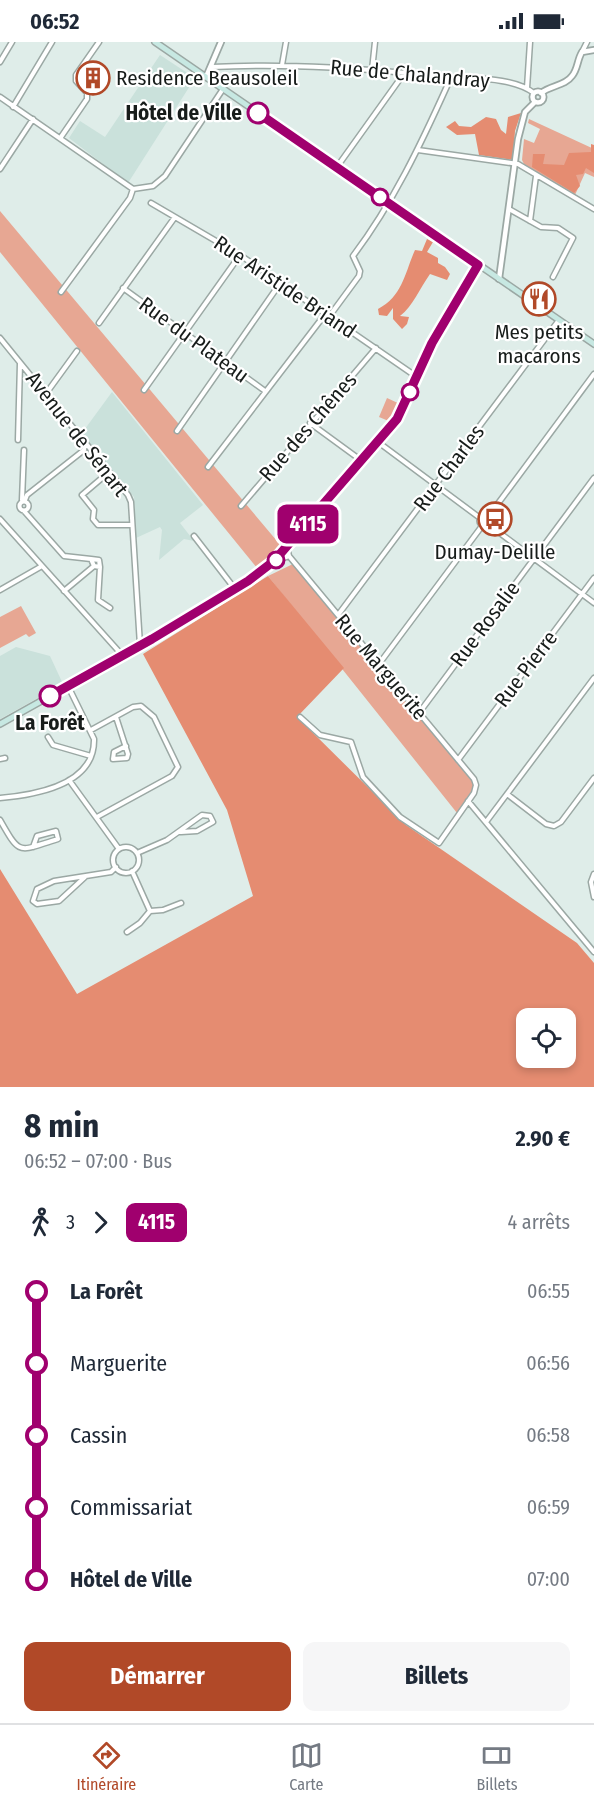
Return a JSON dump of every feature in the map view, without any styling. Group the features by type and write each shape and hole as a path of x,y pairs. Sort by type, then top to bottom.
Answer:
{"main road":[{"path":"155,42 594,344"},
{"path":"0,724 140,646 235,589 274,561 397,419 432,343 478,265"}],"street":[{"path":"0,62 12,42"},
{"path":"13,107 52,42"},
{"path":"61,137 87,99 87,93 76,81 76,75 99,42"},
{"path":"206,77 221,42"},
{"path":"282,64 286,42"},
{"path":"372,70 375,42"},
{"path":"527,88 530,42"},
{"path":"535,102 532,98 534,93 541,93 571,78 587,42"},
{"path":"582,52 594,50"},
{"name":"Rue de Chalandray","path":"212,66 282,64 405,72 502,82 527,88 534,93"},
{"path":"337,167 405,72"},
{"path":"208,467 359,276 360,271 353,256 390,203 418,150 448,84 449,76"},
{"path":"0,97 61,137 125,186 133,189 153,186 161,181 224,88"},
{"path":"499,279 524,115 535,102 542,100 541,93"},
{"path":"0,169 33,119"},
{"path":"418,150 515,164 594,209"},
{"path":"530,220 536,176"},
{"path":"61,292 130,198 133,189"},
{"name":"Rue Aristide Briand","path":"151,203 240,255 417,377"},
{"path":"509,209 541,226 558,228 573,238 552,277"},
{"path":"99,323 175,217"},
{"path":"144,390 240,255"},
{"path":"177,431 281,282"},
{"name":"Rue du Plateau","path":"123,288 266,391"},
{"name":"Rue Charles","path":"338,615 559,320"},
{"name":"Avenue de Sénart","path":"0,338 131,502 140,646"},
{"name":"Rue des Chênes","path":"241,506 376,348"},
{"path":"45,395 77,351"},
{"path":"18,440 20,362"},
{"path":"489,525 488,517 594,374"},
{"path":"310,423 362,461"},
{"path":"378,442 480,518 482,526"},
{"path":"24,500 27,495 84,450 86,443"},
{"path":"24,450 24,500 27,506 24,511 64,556 99,560 98,600 110,608"},
{"path":"109,472 82,495 94,510 93,519 98,525 132,525"},
{"name":"Rue Rosalie","path":"419,713 594,478"},
{"path":"480,518 488,517"},
{"path":"0,519 123,656"},
{"path":"379,664 482,526 489,525 594,603"},
{"path":"194,536 235,589"},
{"name":"Rue Marguerite","path":"287,547 289,556 474,779 476,785 468,801"},
{"path":"274,561 289,556"},
{"path":"91,559 94,566"},
{"path":"0,590 36,572 42,566"},
{"path":"64,591 94,566 100,567"},
{"name":"Rue Pierre","path":"458,760 594,578"},
{"path":"486,822 594,679"},
{"path":"0,798 41,792 69,780 91,756 94,748 91,730 68,686"},
{"path":"91,730 137,706 147,710 154,717 177,761 176,772 97,817"},
{"path":"116,717 126,746 127,758 114,759 114,752 126,746"},
{"path":"300,717 320,735 351,742 363,777 400,817 439,843 468,801 594,952"},
{"path":"48,737 52,745 91,756"},
{"path":"507,794 546,824 554,826 561,822 594,778"},
{"path":"69,780 119,849"},
{"path":"137,853 180,832 202,815 210,816 213,822 197,831 180,832"},
{"path":"0,820 17,848 33,847 58,839 56,831 38,837 33,847"},
{"path":"130,847 137,853 138,864 132,871 124,872 116,867 113,859 119,849 130,847"},
{"path":"84,877 59,901 37,904 33,901 37,890 46,884 111,872 116,867"},
{"path":"132,871 150,911"},
{"path":"594,874 591,882 594,897"},
{"path":"127,932 140,923 150,911 163,910 181,903"}],"shaded area":[{"path":"160,55 195,78 128,183 69,138 80,121 105,137"},
{"path":"521,113 515,131 513,160 479,155 475,134 457,135 446,127 455,121 459,126 471,127 486,117 496,119 501,130 506,134 508,117"},
{"path":"529,119 594,149 594,177 585,173 575,195 524,164 522,160 524,139 534,143 540,129 528,123"},
{"path":"591,144 594,145 594,173 586,168 583,174 576,175 580,186 574,193 532,167 533,154 545,154 543,164 564,165 569,153 591,152"},
{"path":"0,211 282,547 257,568 0,252"},
{"path":"427,239 433,242 427,252 438,258 438,263 450,274 447,280 430,274 413,302 400,316 409,317 402,329 393,319 393,308 387,316 379,315 378,309 386,304 398,290 415,250 422,251"},
{"path":"112,392 203,505 180,523 194,541 184,539 159,560 162,530 160,527 136,538 134,497 82,433"},
{"path":"387,398 400,404 391,422 379,417"},
{"path":"293,564 473,782 473,789 457,813 268,576"},
{"path":"268,576 344,668 297,717 406,825 577,943 594,963 594,1087 0,1087 0,869 77,994 253,896 227,810 143,654"},
{"path":"21,606 36,633 29,637 26,634 0,648 0,617"},
{"path":"16,647 50,656 63,684 0,719 0,656"}],"bus line":[{"name":"4115","path":"50,696 152,639 248,581 274,561 397,419 432,343 478,265 258,113"}],"place":[{"name":"Residence Beausoleil","path":"93,78"},
{"name":"Hôtel de Ville","path":"258,113"},
{"name":"Mes petits macarons","path":"539,299"},
{"name":"Dumay-Delille","path":"495,519"},
{"name":"La Forêt","path":"50,696"}]}
